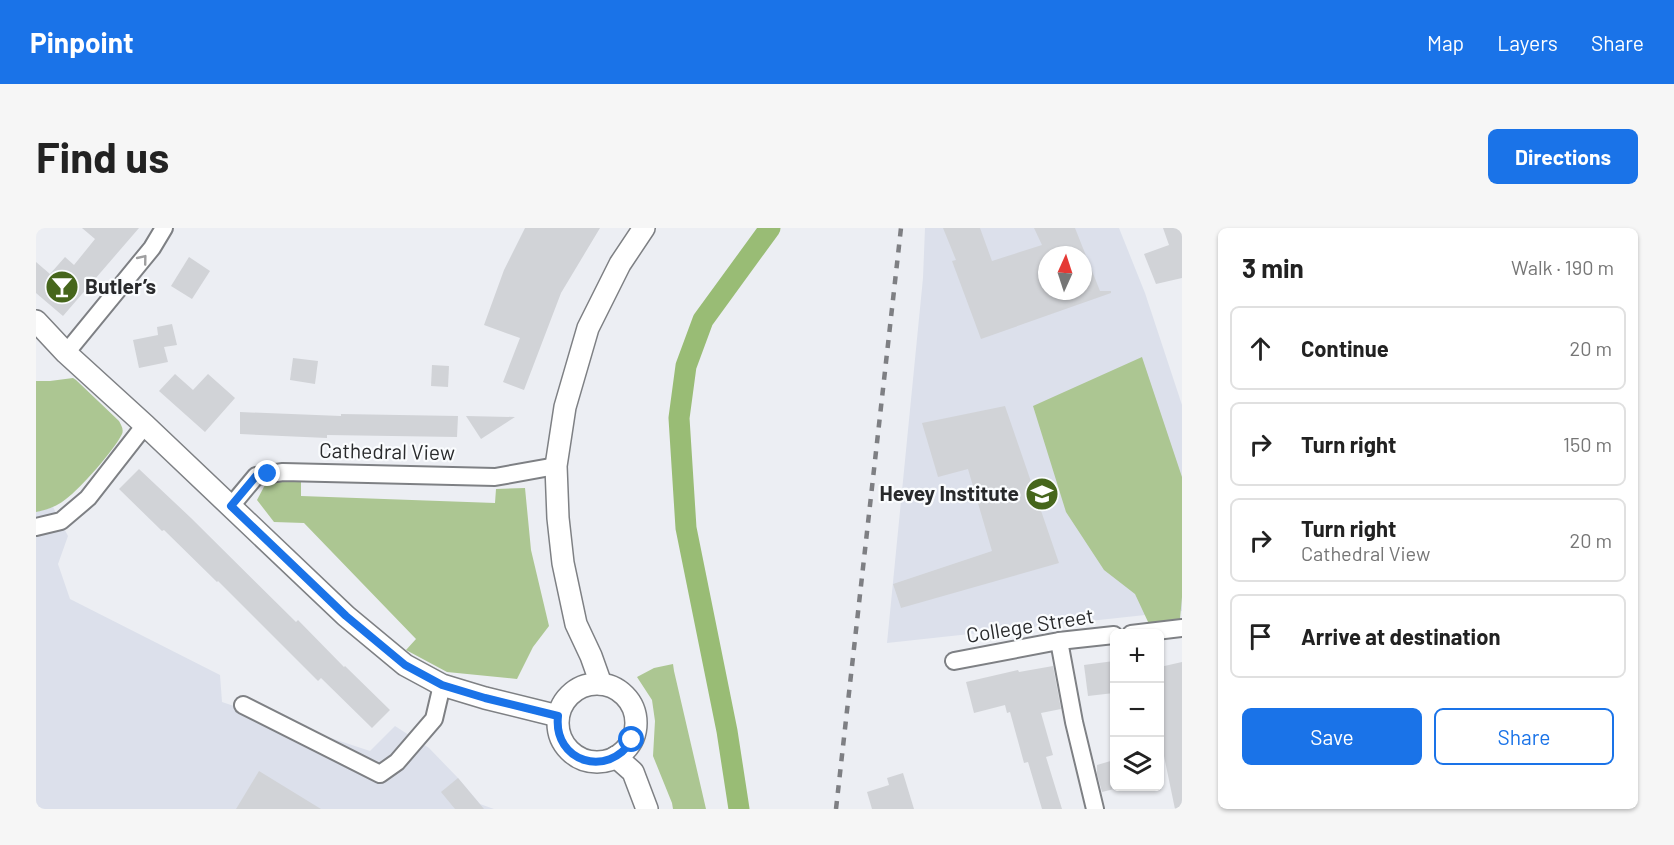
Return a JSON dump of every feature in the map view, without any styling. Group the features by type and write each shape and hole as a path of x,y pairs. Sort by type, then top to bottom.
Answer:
{"street":[{"path":"66,353 152,248 164,228"},
{"path":"601,684 576,624 563,563 556,466 565,406 588,328 620,264 644,228"},
{"path":"36,321 66,353 346,616 405,665 442,685 558,716"},
{"path":"36,527 61,521 88,498 145,426"},
{"name":"Cathedral View","path":"231,506 256,476 283,472 495,477 556,466"},
{"path":"1164,630 1182,628"},
{"name":"College Street","path":"954,661 1059,641 1110,635"},
{"path":"1059,641 1074,722 1095,809"},
{"path":"601,684 623,695 631,705 636,723 632,740 622,753 609,760 593,762 571,753 558,730 558,716 564,701 579,688 601,684"},
{"path":"243,705 380,774 396,762 434,718 442,685"},
{"path":"616,757 633,772 647,809"}],"shaded area":[{"name":"Hevey Institute","path":"925,228 1119,228 1145,293 1182,405 1182,611 887,643 923,278"},
{"path":"53,507 68,536 58,564 70,599 220,675 222,702 370,751 395,726 429,748 480,804 494,809 36,809 36,512"}],"green space":[{"path":"1142,357 1182,477 1180,619 1149,624 1135,594 1104,570 1066,512 1033,406"},
{"path":"73,378 119,421 123,432 105,459 72,494 56,506 36,512 36,381"},
{"path":"301,481 301,496 495,503 496,489 525,488 531,550 549,626 533,647 517,679 447,672 406,650 416,639 304,523 274,522 257,500 266,483"},
{"path":"673,664 706,809 673,809 653,756 655,721 652,700 637,677 654,668"}],"building":[{"path":"82,228 139,228 63,316 36,293 36,262 50,274 65,257 74,265 95,239"},
{"path":"525,228 600,228 561,293 524,390 503,382 520,338 484,325 504,270"},
{"path":"943,228 980,228 992,261 1038,246 1038,300 1091,300 981,339 952,261 956,260"},
{"path":"1034,228 1075,228 1082,246 1039,246 1042,245"},
{"path":"1163,228 1182,228 1182,278 1156,284 1144,254 1169,245"},
{"path":"189,257 210,271 192,299 171,286"},
{"path":"1092,271 1100,291 1111,291 1111,293 1092,300"},
{"path":"172,324 177,345 164,347 168,362 139,368 133,340 158,335 157,327"},
{"path":"293,358 318,361 315,384 290,380"},
{"path":"432,365 449,366 448,387 431,386"},
{"path":"175,374 193,390 208,374 235,398 205,432 159,391"},
{"path":"1005,406 1059,563 901,608 893,584 992,551 968,469 938,477 922,423"},
{"path":"240,412 341,416 341,414 458,416 457,437 327,435 327,438 240,434"},
{"path":"466,416 515,417 481,439"},
{"path":"139,469 390,710 372,728 321,678 318,681 218,581 119,489"},
{"path":"1110,662 1110,693 1088,696 1084,665"},
{"path":"1182,662 1182,809 1175,809 1164,756 1164,666"},
{"path":"1053,666 1061,709 1041,713 1053,755 1046,757 1062,809 1042,809 1028,762 1024,763 1010,712 1007,713 1005,705 974,713 966,682 1018,670 1019,672"},
{"path":"1110,761 1110,790 1102,792 1097,765"},
{"path":"259,771 321,809 236,809"},
{"path":"903,773 914,809 872,809 867,792 889,785 887,778"},
{"path":"458,778 484,809 455,809 441,792"}],"waterway":[{"path":"739,809 727,731 686,528 679,418 686,366 703,320 770,228"}],"railway":[{"path":"836,809 901,228"}],"place":[{"name":"Butler’s","path":"62,287"},
{"name":"Hevey Institute","path":"1042,494"}],"route":[{"path":"268,474 256,476 231,506 346,616 405,665 442,685 558,716 558,730 563,742 571,753 586,760 601,762 616,757 632,740"}]}
